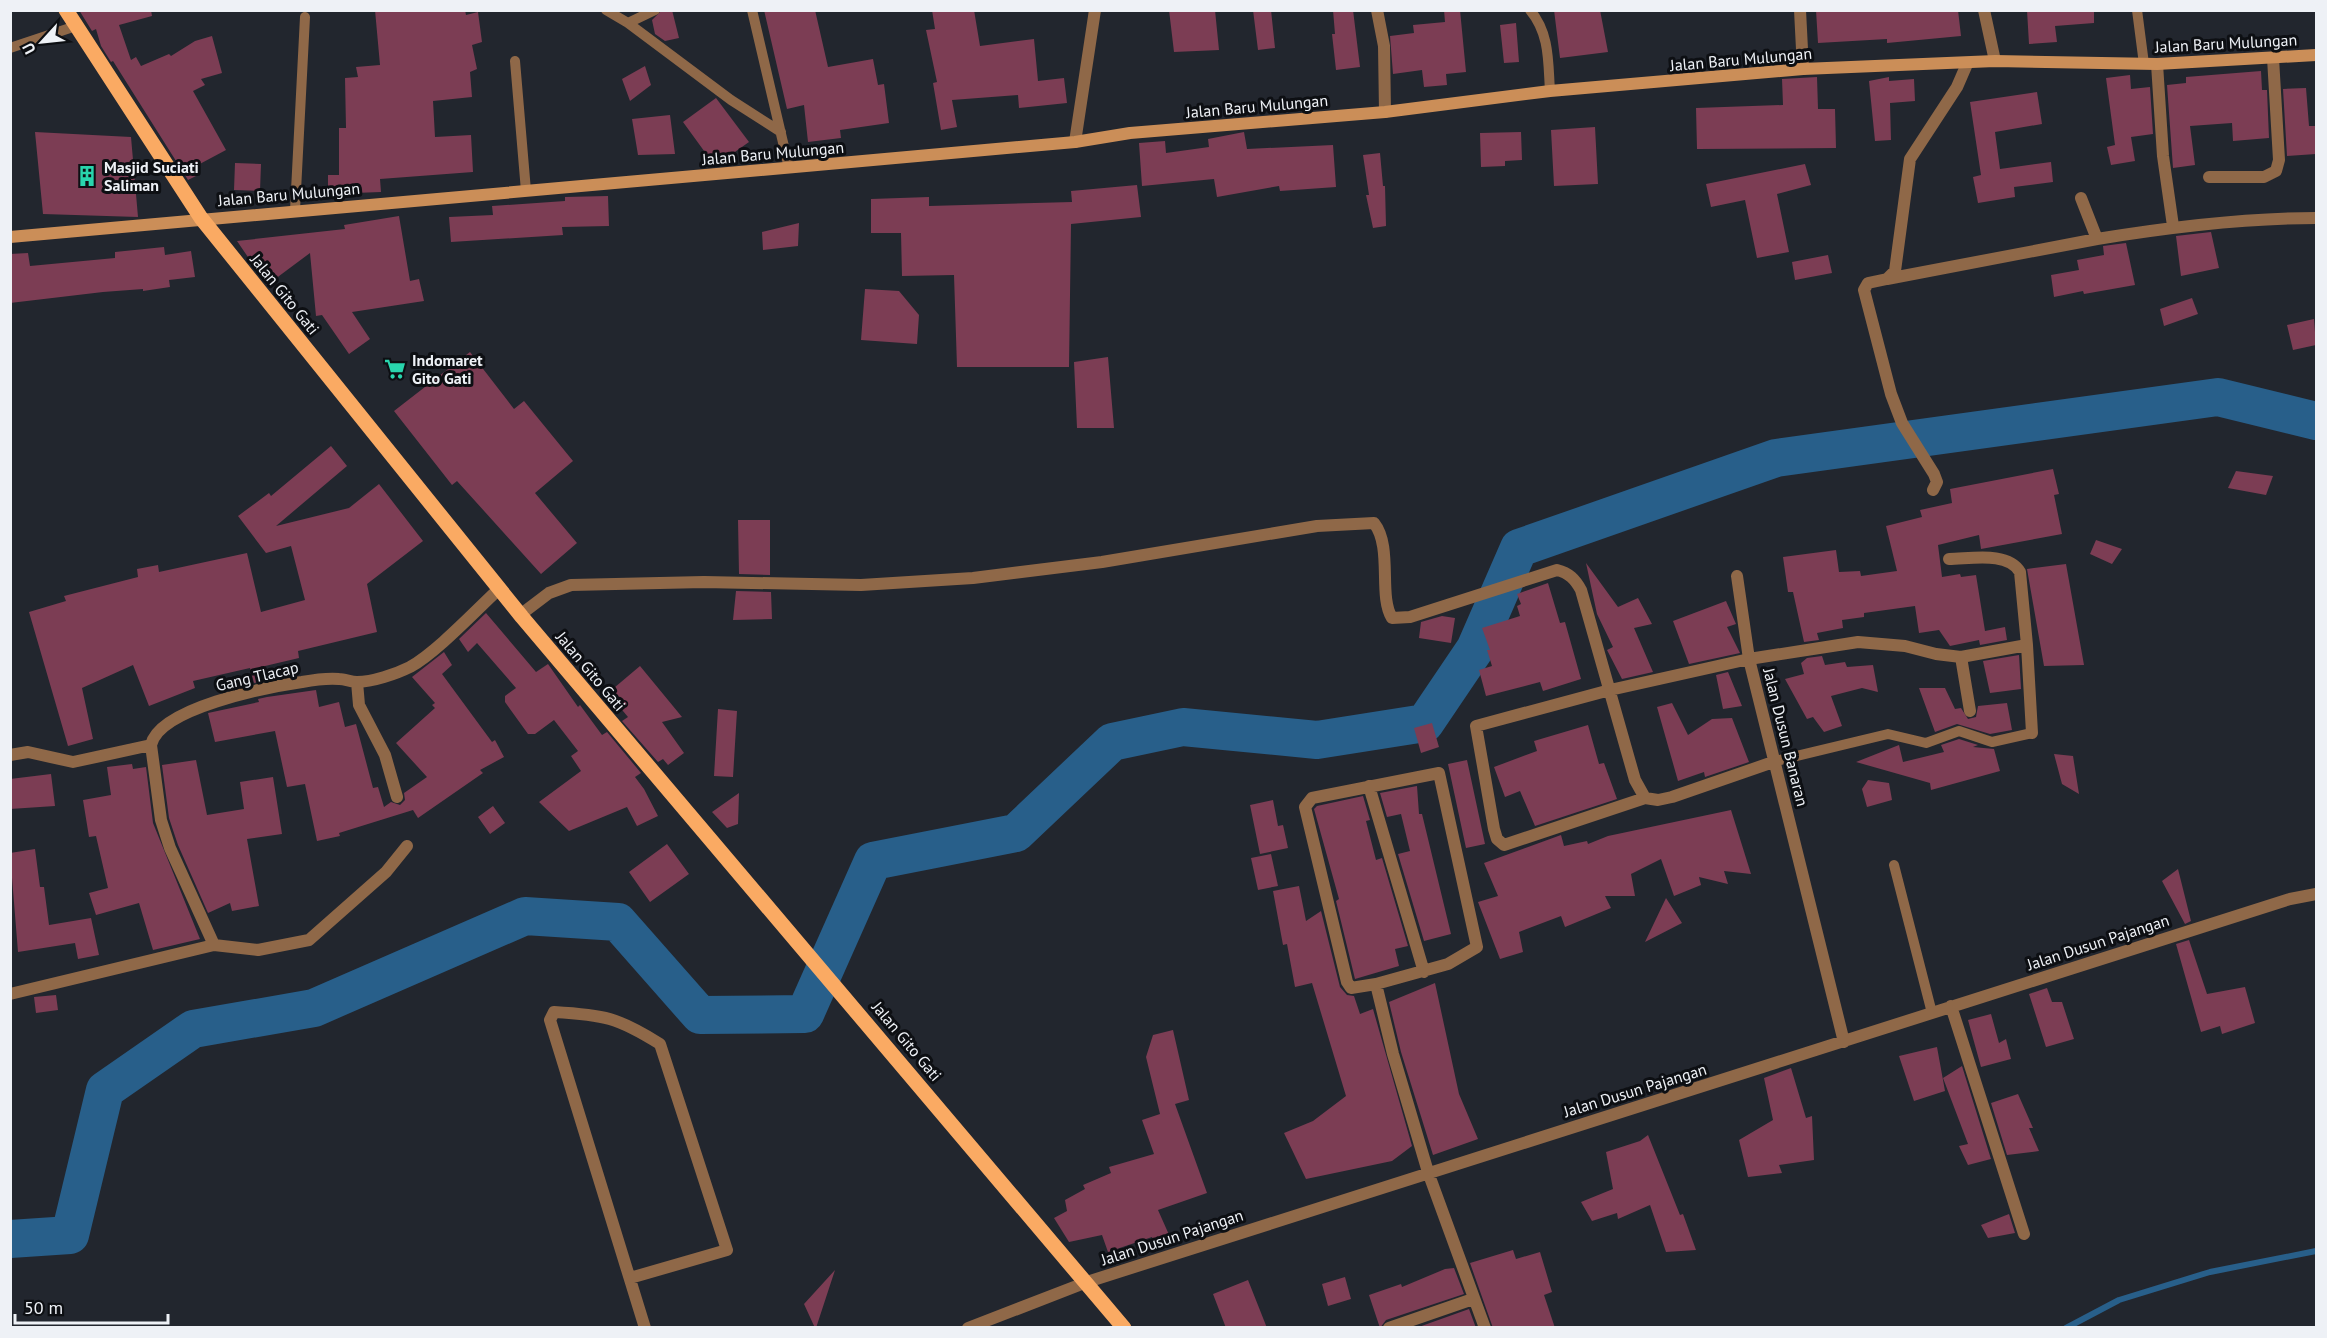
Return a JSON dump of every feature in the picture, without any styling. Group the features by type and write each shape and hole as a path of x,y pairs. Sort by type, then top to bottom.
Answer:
{"main road":[{"name":"Jalan Gito Gati","path":"66,10 201,218 520,615 889,1047 1124,1328"},
{"name":"Jalan Baru Mulungan","path":"10,237 201,218 1075,142 1130,133 1385,112 1550,92 1803,69 1967,64 1995,61 2157,64 2316,55"}],"street":[{"path":"1075,142 1095,10"},
{"path":"1377,10 1384,46 1385,112"},
{"path":"1800,10 1803,69"},
{"path":"1984,10 1995,61"},
{"path":"2209,177 2264,177 2276,171 2279,159 2273,58"},
{"path":"1887,279 1895,271 1898,259 1905,184 1910,159 1957,87 1967,64"},
{"path":"2157,64 2163,156 2173,226"},
{"path":"2081,198 2097,238"},
{"path":"1933,490 1937,482 1934,474 1902,423 1891,394 1864,294 1868,283 2097,238 2173,226 2280,218 2316,218"},
{"path":"520,615 549,593 571,585 704,582 861,585 973,578 1102,562 1317,526 1374,523 1380,530 1387,577 1388,609 1392,618 1410,617 1557,570 1567,573 1575,580 1581,590 1635,780 1645,798"},
{"path":"1948,559 2003,560 2016,564 2020,572 2032,733"},
{"path":"1737,576 1749,659 1610,690 1476,726 1494,830 1497,839 1504,845 1516,843 1645,798 1658,800 1672,797 1776,761"},
{"name":"Gang Tlacap","path":"151,745 153,735 164,724 210,704 302,682 338,679 357,682 410,667 500,588"},
{"name":"Jalan Dusun Banaran","path":"1844,1042 1749,659 1873,642 1961,657 2027,645"},
{"path":"1961,657 1970,711"},
{"path":"357,682 359,705 385,754 397,797"},
{"path":"10,755 28,752 73,762 151,745 161,820 170,848 214,945"},
{"path":"1439,773 1478,943 1473,951 1424,972 1351,988 1347,982 1305,807 1312,798 1369,786 1439,773"},
{"path":"1369,786 1424,972"},
{"path":"10,994 214,945 258,950 309,940 386,872 407,846"},
{"name":"Jalan Dusun Pajangan","path":"968,1328 1087,1282 1428,1172 2279,903 2316,894"},
{"path":"1376,984 1393,1054 1428,1172 1447,1217 1473,1299 1485,1328"},
{"path":"1951,1006 2024,1234"},
{"path":"630,1278 727,1250 660,1044 630,1026 603,1016 554,1012 550,1020 645,1328"},
{"path":"1389,1328 1473,1299"}],"lane":[{"path":"606,10 628,22 731,100 781,132"},
{"path":"628,22 655,10"},
{"path":"752,10 789,168"},
{"path":"1530,10 1540,26 1547,45 1550,92"},
{"path":"2137,10 2144,64"},
{"path":"295,210 305,17"},
{"path":"10,48 76,26"},
{"path":"515,61 526,190"},
{"path":"1776,761 1888,734 1926,743 1959,731 1992,742 2032,733"},
{"path":"1894,865 1932,1013"}],"building":[{"path":"79,10 151,10 152,16 119,25 131,60 136,57 141,66 169,54 171,56 195,41 212,36 222,73 201,79 205,85 193,91 226,150 196,166 200,174 188,180 113,61 111,62 101,46 96,29 92,31"},
{"path":"375,10 465,10 466,15 478,12 482,42 472,45 477,69 470,72 472,97 433,101 435,137 471,135 473,172 380,179 381,192 328,194 328,175 339,175 339,128 346,128 345,78 358,77 356,67 380,65"},
{"path":"662,10 672,10 679,38 665,41 655,34 652,20"},
{"path":"764,10 815,10 828,67 873,59 878,85 884,84 889,123 840,130 841,138 808,142 804,105 787,109"},
{"path":"932,10 974,10 980,46 1034,39 1038,81 1064,78 1067,103 1019,108 1018,95 952,100 957,127 941,130 933,83 937,82 926,30 935,29"},
{"path":"1169,10 1215,10 1219,50 1174,52"},
{"path":"1253,10 1271,10 1275,48 1258,50"},
{"path":"1333,10 1353,10 1360,67 1336,70 1332,34 1335,34"},
{"path":"1444,10 1460,10 1466,72 1446,74 1447,85 1424,87 1422,70 1393,74 1390,36 1414,33 1413,25 1445,22"},
{"path":"1554,10 1600,10 1608,52 1560,58"},
{"path":"1816,10 1958,10 1961,36 1887,43 1887,39 1818,43"},
{"path":"2027,10 2094,10 2094,23 2055,26 2057,42 2029,44"},
{"path":"1516,23 1519,62 1504,63 1500,25"},
{"path":"645,66 651,85 630,101 622,79"},
{"path":"2261,71 2262,90 2267,90 2269,138 2233,141 2232,123 2190,126 2195,165 2173,168 2167,85 2186,83 2186,77"},
{"path":"2130,75 2131,89 2150,87 2153,134 2131,137 2135,161 2111,165 2107,147 2115,145 2106,78"},
{"path":"1817,77 1818,109 1835,109 1836,148 1697,149 1696,108 1783,105 1782,79"},
{"path":"1889,77 1889,81 1914,79 1915,101 1890,103 1891,140 1875,141 1869,81"},
{"path":"2306,88 2309,126 2316,126 2316,154 2287,156 2283,89"},
{"path":"2037,92 2042,124 1995,132 2000,169 2051,162 2053,182 2014,187 2015,197 1978,203 1973,177 1981,175 1970,102"},
{"path":"716,98 749,142 715,166 683,122"},
{"path":"670,115 675,154 638,155 632,119"},
{"path":"1595,127 1598,184 1554,186 1551,130"},
{"name":"Masjid Suciati Saliman","path":"35,132 131,137 138,217 43,214"},
{"path":"1244,132 1247,149 1333,145 1336,187 1280,191 1279,186 1217,197 1214,179 1142,186 1139,143 1165,141 1166,153 1209,147 1208,139"},
{"path":"1521,132 1522,160 1505,161 1505,166 1481,167 1480,133"},
{"path":"1380,153 1383,186 1385,186 1386,226 1373,228 1366,195 1369,195 1363,155"},
{"path":"235,163 261,164 260,191 234,190"},
{"path":"1805,164 1811,185 1777,194 1789,252 1757,258 1745,200 1711,207 1706,184"},
{"path":"1137,185 1141,217 1071,224 1069,367 957,367 954,275 902,276 901,233 871,233 871,199 929,197 929,206 1072,202 1071,191"},
{"path":"608,196 609,226 562,227 563,235 451,242 449,217 493,215 492,206 565,201 565,197"},
{"path":"399,216 410,281 419,279 424,301 352,312 370,339 349,354 322,315 316,316 310,253 267,285 237,241 345,229 344,225"},
{"path":"799,223 798,246 763,250 762,232"},
{"path":"2211,232 2219,268 2181,276 2176,236"},
{"path":"2126,243 2135,285 2054,297 2051,275 2079,270 2077,260 2104,255 2103,246"},
{"path":"164,247 165,255 191,251 195,277 169,280 170,287 143,291 143,289 103,292 10,303 10,254 28,253 30,266 115,258 115,252"},
{"path":"1828,255 1832,273 1795,280 1792,262"},
{"path":"865,289 899,291 919,315 917,344 861,340"},
{"path":"2192,298 2198,314 2164,326 2160,309"},
{"path":"2314,319 2316,345 2293,350 2287,325"},
{"path":"470,352 514,409 524,401 573,461 535,493 577,543 541,574 457,481 452,485 394,411"},
{"path":"1108,357 1114,428 1077,428 1074,362"},
{"path":"331,446 347,466 276,526 349,508 379,484 423,541 367,584 377,632 298,651 299,658 265,666 268,680 254,683 250,668 193,681 195,688 149,706 133,665 82,688 93,739 68,746 29,612 66,601 64,596 138,577 137,569 158,565 159,572 247,553 261,612 305,600 291,546 266,553 238,516 269,493 271,496"},
{"path":"2053,469 2059,494 2054,495 2062,534 1981,549 1979,535 1938,545 1942,577 1960,574 1961,577 1976,575 1985,631 2005,627 2007,640 1980,645 1979,640 1950,646 1939,630 1919,633 1915,606 1864,613 1864,617 1842,620 1843,628 1817,633 1819,640 1804,642 1793,592 1788,592 1783,557 1836,550 1839,572 1860,571 1861,576 1897,571 1886,526 1922,517 1920,510 1952,503 1950,489"},
{"path":"2236,471 2273,476 2266,495 2228,488"},
{"path":"738,520 770,520 770,575 739,574"},
{"path":"2096,540 2122,549 2112,564 2090,554"},
{"path":"1586,563 1618,607 1638,598 1652,624 1634,628 1653,672 1622,679 1607,650 1613,647 1597,614"},
{"path":"2066,564 2084,665 2044,666 2027,569"},
{"path":"1548,583 1560,623 1565,622 1581,679 1543,691 1540,682 1486,696 1479,670 1492,666 1487,650 1490,650 1482,628 1520,616 1517,606 1521,604 1517,594"},
{"path":"736,591 771,592 772,619 733,620"},
{"path":"1726,601 1736,624 1727,627 1740,653 1689,664 1673,621"},
{"path":"486,613 536,672 548,664 578,707 580,705 602,735 607,732 641,773 635,777 658,816 637,826 627,807 569,831 539,802 581,771 571,756 578,751 554,720 535,734 528,734 505,702 505,696 516,688 477,643 468,652 459,639"},
{"path":"1442,616 1455,618 1451,643 1419,638 1421,622"},
{"path":"444,652 452,665 442,674 492,742 495,740 504,757 480,770 483,773 418,818 413,810 339,833 340,836 317,841 305,784 287,787 275,731 215,742 208,713 259,702 258,699 267,697 316,690 319,707 339,702 345,727 356,724 373,788 378,787 384,807 391,802 400,805 405,800 404,793 427,777 396,743 435,708 432,705 435,703 412,677"},
{"path":"2019,655 2021,689 1990,693 1983,661"},
{"path":"1822,656 1825,665 1845,662 1847,667 1873,665 1878,692 1862,688 1831,696 1842,726 1824,732 1813,717 1807,719 1785,679 1804,674 1801,663 1807,658"},
{"path":"640,666 682,717 662,722 684,753 668,765 663,759 658,762 622,721 628,717 608,693"},
{"path":"1728,672 1742,706 1723,709 1716,675"},
{"path":"1919,688 1945,688 1955,709 1961,708 1968,719 1976,717 1978,706 2007,703 2012,730 1990,734 1957,724 1935,732"},
{"path":"1672,703 1688,735 1712,719 1732,718 1749,762 1705,777 1704,772 1678,781 1657,707"},
{"path":"718,709 737,711 733,777 714,776"},
{"path":"1432,723 1439,747 1421,753 1414,728"},
{"path":"1588,725 1599,764 1604,763 1617,799 1535,826 1520,791 1505,797 1494,767 1537,751 1534,741"},
{"path":"1959,739 1978,745 1973,747 1994,749 2000,771 1931,790 1930,783 1856,762 1899,745 1903,762 1944,752 1941,745"},
{"path":"2054,754 2073,756 2079,794 2062,784"},
{"path":"196,760 207,815 244,809 240,782 273,777 282,834 247,839 259,906 232,911 230,903 208,913 178,845 169,818 162,765"},
{"path":"1467,760 1485,844 1466,848 1448,764"},
{"path":"132,764 133,769 146,767 153,823 200,939 153,950 139,903 96,915 89,893 108,888 96,836 89,837 83,800 111,795 107,767"},
{"path":"51,774 55,806 10,809 10,779"},
{"path":"1868,780 1889,783 1892,800 1867,807 1862,789"},
{"path":"1417,786 1419,814 1422,814 1451,934 1424,941 1398,854 1410,851 1401,814 1387,817 1380,793"},
{"path":"739,793 738,824 727,828 712,812"},
{"path":"1363,796 1370,820 1366,821 1376,860 1382,858 1408,946 1395,949 1399,966 1355,979 1336,901 1339,899 1314,809 1317,806"},
{"path":"1273,800 1278,826 1283,825 1288,848 1260,854 1250,805"},
{"path":"493,806 505,823 490,834 478,817"},
{"path":"1731,810 1751,874 1724,871 1728,884 1699,877 1701,885 1674,896 1661,859 1631,874 1635,896 1605,896 1611,908 1565,927 1561,916 1519,932 1523,952 1500,959 1478,902 1498,896 1484,863 1561,835 1564,846 1587,841 1588,844 1608,836"},
{"path":"667,844 689,874 650,902 629,872"},
{"path":"35,849 40,887 44,887 49,925 91,918 99,955 78,959 75,943 18,952 10,853"},
{"path":"1271,854 1278,886 1258,890 1251,858"},
{"path":"2178,869 2191,921 2185,924 2162,881"},
{"path":"1299,886 1306,921 1321,911 1340,987 1347,995 1354,996 1360,1014 1373,1009 1412,1146 1392,1161 1306,1179 1284,1133 1313,1121 1346,1096 1312,983 1295,987 1287,944 1283,945 1273,891"},
{"path":"1666,898 1682,923 1645,942"},
{"path":"2189,940 2207,994 2245,987 2255,1023 2222,1034 2220,1026 2201,1032 2176,944"},
{"path":"1435,983 1459,1094 1478,1139 1433,1155 1401,1052 1389,1002"},
{"path":"2047,988 2052,1002 2062,1002 2074,1039 2046,1047 2029,994"},
{"path":"56,995 58,1010 36,1013 34,997"},
{"path":"1991,1014 1999,1043 2006,1039 2011,1059 1981,1067 1968,1020"},
{"path":"1173,1030 1189,1100 1175,1104 1207,1193 1158,1210 1170,1237 1154,1242 1152,1237 1108,1252 1102,1235 1069,1242 1054,1218 1067,1211 1065,1200 1085,1189 1083,1185 1111,1173 1109,1167 1154,1154 1142,1120 1160,1114 1146,1057 1153,1035"},
{"path":"1937,1047 1945,1091 1914,1101 1899,1056"},
{"path":"1962,1066 1991,1159 1968,1165 1959,1146 1968,1144 1943,1078"},
{"path":"1791,1068 1806,1118 1812,1116 1814,1160 1779,1165 1782,1173 1748,1177 1739,1140 1773,1120 1764,1078"},
{"path":"2018,1094 2033,1128 2029,1128 2039,1151 2007,1155 1991,1103"},
{"path":"1648,1135 1680,1215 1683,1214 1696,1250 1666,1252 1650,1205 1618,1219 1617,1213 1592,1221 1581,1202 1613,1189 1606,1152 1640,1141"},
{"path":"2009,1214 2015,1233 1988,1238 1981,1225"},
{"path":"1513,1250 1516,1259 1540,1252 1552,1292 1544,1295 1555,1328 1493,1328 1470,1263"},
{"path":"1454,1268 1464,1294 1386,1320 1380,1328 1369,1295 1401,1284 1402,1287 1445,1269"},
{"path":"835,1270 816,1328 815,1328 804,1304"},
{"path":"1345,1277 1351,1299 1328,1306 1322,1284"},
{"path":"1248,1280 1267,1328 1226,1328 1213,1294"},
{"path":"1469,1309 1476,1328 1416,1328"}],"waterway":[{"path":"10,1239 70,1235 105,1090 193,1029 314,1008 525,916 618,922 700,1015 805,1014 873,861 1016,833 1112,742 1183,727 1317,740 1425,723 1475,649 1519,548 1776,458 2218,397 2316,421"},
{"path":"2066,1328 2119,1300 2210,1272 2316,1251"}],"place":[{"name":"Masjid Suciati Saliman","path":"87,176"},
{"name":"Indomaret Gito Gati","path":"395,369"}]}
